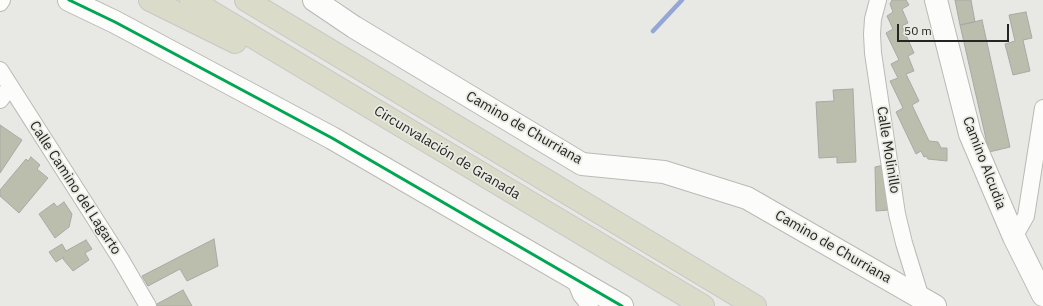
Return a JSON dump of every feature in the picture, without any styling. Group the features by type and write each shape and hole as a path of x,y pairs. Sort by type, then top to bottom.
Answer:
{"highway":[{"path":"150,0 253,51 292,60"},
{"name":"Circunvalación de Granada","path":"191,0 703,306"},
{"name":"Circunvalación de Granada","path":"246,0 756,306"},
{"path":"272,0 290,12 316,42"}],"street":[{"path":"69,0 122,26 332,138 574,278 608,304"},
{"name":"Camino de Churriana","path":"314,0 361,31 582,164 664,172 747,198 928,302"},
{"name":"Calle Molinillo","path":"878,0 873,19 873,53 897,214 904,243 928,302"},
{"name":"Camino Alcudia","path":"936,0 970,134 1014,237 1043,295"},
{"name":"Calle Camino del Lagarto","path":"0,70 120,258 148,306"},
{"path":"0,100 10,87"},
{"path":"1014,237 1026,216 1043,108"}],"building":[{"path":"892,0 906,0 909,5 902,9 908,23 902,26 914,53 908,56 914,71 906,74 919,101 912,105 929,141 938,142 941,148 947,148 947,161 928,159 926,156 924,157 921,151 916,154 896,112 903,108 890,81 898,78 891,64 899,60 886,33 893,29 887,16 893,12 890,4"},
{"path":"955,0 971,0 975,22 960,25"},
{"path":"1026,12 1032,38 1023,40 1030,71 1013,75 1005,44 1015,41 1009,15"},
{"path":"982,20 1010,147 989,152 960,25"},
{"path":"853,89 856,162 837,163 837,157 819,158 816,102 834,101 833,90"},
{"path":"0,125 22,140 0,173"},
{"path":"31,157 40,165 37,169 48,178 19,213 0,196 0,190 26,159 28,161"},
{"path":"884,165 889,210 876,211 875,167"},
{"path":"64,202 72,214 69,227 55,238 39,214 54,203 57,207"},
{"path":"214,239 218,266 187,281 180,269 148,286 142,276"},
{"path":"86,240 92,249 85,253 89,260 73,271 63,259 64,257 56,262 49,252 62,244 66,251"},
{"path":"183,290 192,306 155,305"}],"waterway":[{"path":"653,31 682,0"}],"transit line":[{"path":"69,0 115,22 332,138 622,306"}]}
